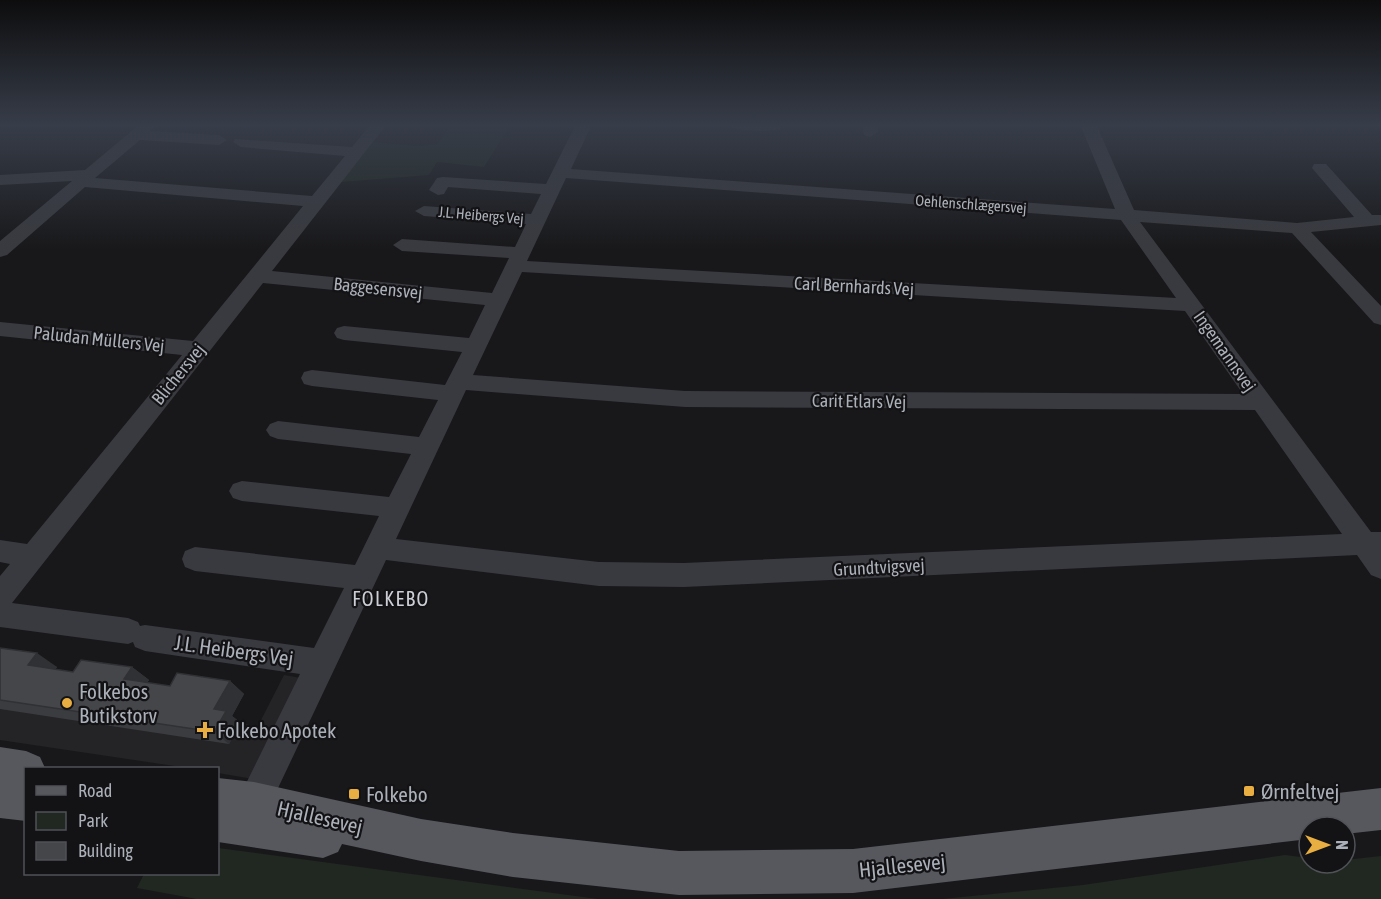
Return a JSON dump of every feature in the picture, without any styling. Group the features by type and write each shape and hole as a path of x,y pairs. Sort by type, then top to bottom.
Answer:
{"main road":[{"name":"Hjallesevej","path":"233,812 332,839 387,844 422,840 513,855 679,873 853,871 1381,810"}],"street":[{"path":"0,251 99,166"},
{"name":"Blichersvej","path":"0,597 345,166"},
{"name":"J.L. Heibergs Vej","path":"233,812 322,663 564,166"},
{"name":"Ingemannsvej","path":"1106,166 1127,216 1260,402 1372,543 1381,567"},
{"path":"1320,168 1374,220"},
{"path":"0,180 84,178 316,202"},
{"name":"J.L. Heibergs Vej","path":"438,189 443,182 556,182"},
{"name":"Oehlenschlægersvej","path":"556,182 1297,228 1374,220"},
{"name":"J.L. Heibergs Vej","path":"424,211 538,220"},
{"path":"1297,228 1381,318"},
{"name":"J.L. Heibergs Vej","path":"402,245 518,260"},
{"name":"Carl Bernhards Vej","path":"518,260 1192,306"},
{"name":"Baggesensvej","path":"257,276 499,300"},
{"name":"Paludan Müllers Vej","path":"0,328 199,349"},
{"path":"345,333 476,346"},
{"path":"312,378 456,388"},
{"name":"Carit Etlars Vej","path":"456,388 685,399 886,402 1260,402"},
{"path":"278,430 427,447"},
{"path":"242,491 397,508"},
{"name":"Grundtvigsvej","path":"378,548 599,574 684,575 1372,543"},
{"path":"0,551 33,556"},
{"path":"195,559 363,578"},
{"name":"J.L. Heibergs Vej","path":"0,614 322,663"}],"shaded area":[{"path":"284,675 301,678 253,779 219,773 219,767 181,767 0,740 0,688 258,726"}],"green space":[{"path":"354,166 435,166 429,175 341,182"},
{"path":"219,848 598,899 197,899 137,888 144,875 219,875"},
{"path":"1285,855 1297,856 1297,875 1357,875 1357,859 1381,856 1381,899 942,899 1083,885"}],"building":[{"name":"Folkebos Butikstorv","path":"0,648 37,653 28,665 73,672 81,660 132,667 124,679 170,686 177,673 230,681 214,709 226,711 214,732 0,700"}],"place":[{"name":"Folkebos Butikstorv","path":"67,703"},
{"name":"Folkebo Apotek","path":"205,730"},
{"name":"Ørnfeltvej","path":"1249,791"},
{"name":"Folkebo","path":"354,794"}],"district":[{"name":"FOLKEBO","path":"391,598"}]}
